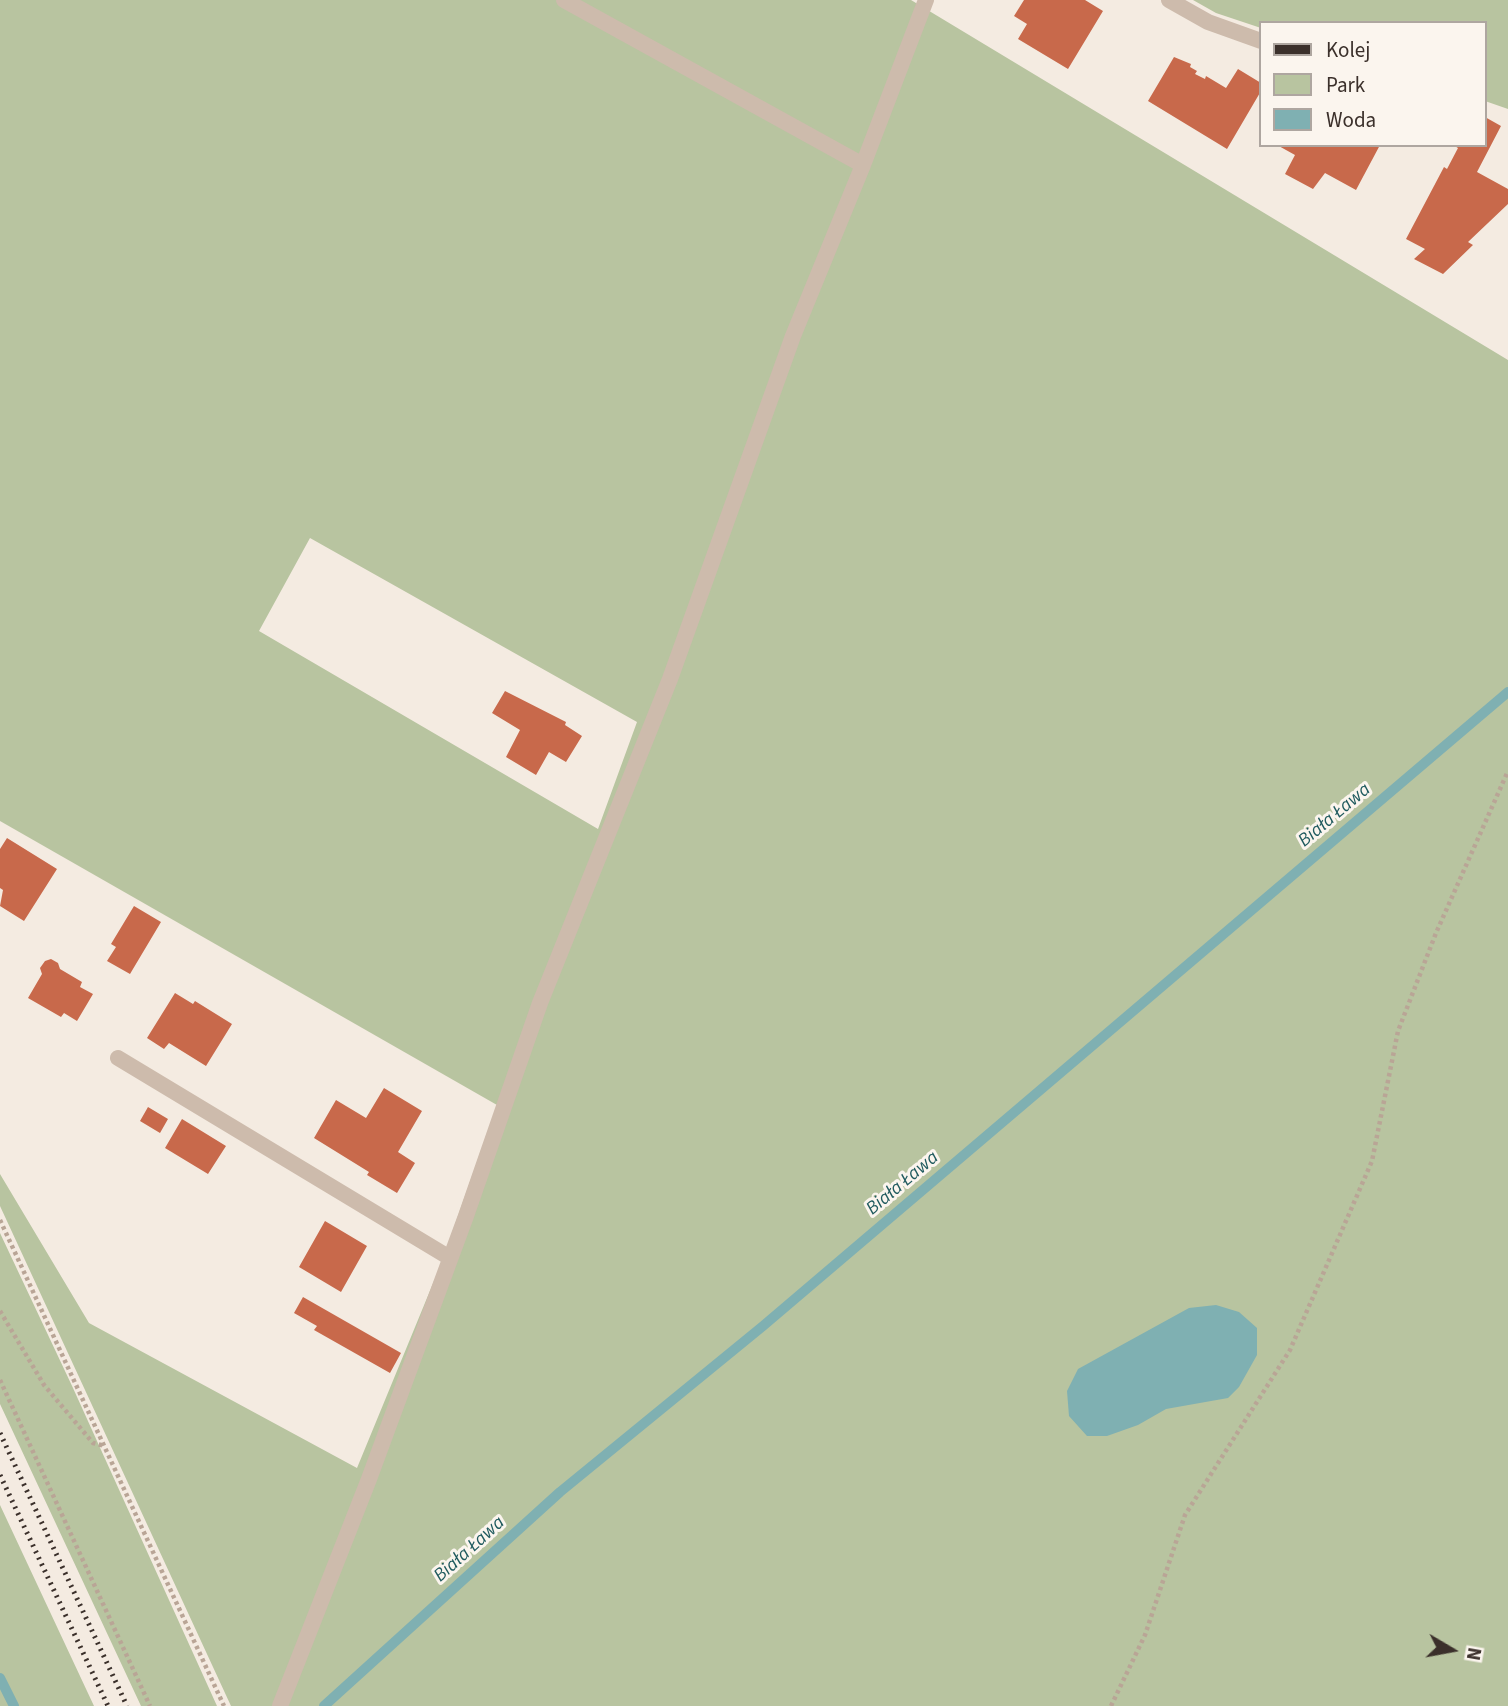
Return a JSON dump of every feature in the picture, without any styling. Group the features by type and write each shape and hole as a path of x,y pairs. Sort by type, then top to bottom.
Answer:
{"lane":[{"path":"564,0 863,165"},
{"path":"280,1706 354,1518 540,1003 670,680 793,336 863,165 926,0"},
{"path":"1169,0 1208,22 1260,41"},
{"path":"118,1058 450,1258"}],"path":[{"path":"1111,1706 1146,1634 1185,1515 1290,1350 1372,1161 1398,1031 1436,933 1508,771"},
{"path":"0,1220 224,1706"},
{"path":"0,1311 44,1385 93,1443 105,1446"},
{"path":"0,1380 150,1706"}],"green space":[{"path":"0,0 911,0 1508,360 1508,1706 231,1706 0,1206 0,1174 89,1323 357,1468 441,1264 497,1105 0,821","holes":["310,538 637,722 598,829 259,631"]},
{"path":"1193,0 1508,0 1508,109 1487,102 1487,21 1260,21 1260,28 1216,13"},
{"path":"0,1233 217,1706 141,1706 0,1404"},
{"path":"0,1505 94,1706 0,1706"}],"water":[{"path":"1216,1305 1239,1312 1257,1328 1257,1355 1239,1387 1228,1398 1166,1409 1138,1425 1107,1436 1087,1436 1069,1416 1067,1391 1078,1369 1189,1308"}],"building":[{"path":"1024,0 1085,0 1103,11 1068,69 1018,39 1027,24 1014,16"},
{"path":"1174,57 1191,64 1190,67 1197,71 1195,74 1205,79 1206,76 1226,88 1238,69 1260,82 1260,93 1227,149 1148,101"},
{"path":"1487,118 1501,126 1477,172 1508,189 1508,204 1468,242 1473,245 1443,274 1414,259 1425,249 1406,239 1444,167 1447,169 1458,148 1487,147"},
{"path":"1281,147 1379,147 1356,190 1325,173 1313,189 1285,174 1295,155"},
{"path":"505,691 566,722 565,725 582,736 566,762 549,752 536,775 506,757 520,730 492,713"},
{"path":"7,838 57,869 24,921 0,906 3,890 0,888 0,849"},
{"path":"134,906 161,922 130,974 107,961 116,947 111,944"},
{"path":"51,959 58,963 60,969 82,982 80,987 93,994 77,1021 64,1013 61,1017 28,998 42,974 40,968 45,961"},
{"path":"175,993 193,1004 195,1001 232,1024 206,1066 169,1043 164,1049 147,1038"},
{"path":"384,1088 422,1111 398,1152 415,1163 397,1193 314,1138 336,1100 366,1118"},
{"path":"148,1107 168,1119 160,1133 140,1121"},
{"path":"182,1119 226,1146 208,1174 165,1148"},
{"path":"325,1221 367,1246 341,1292 299,1267"},
{"path":"303,1297 401,1353 390,1373 314,1330 317,1326 294,1313"}],"waterway":[{"name":"Biała Ława","path":"324,1706 560,1492 763,1326 1508,692"},
{"path":"0,1678 14,1706"}],"railway":[{"path":"0,1433 127,1706"},
{"path":"0,1475 108,1706"}]}
